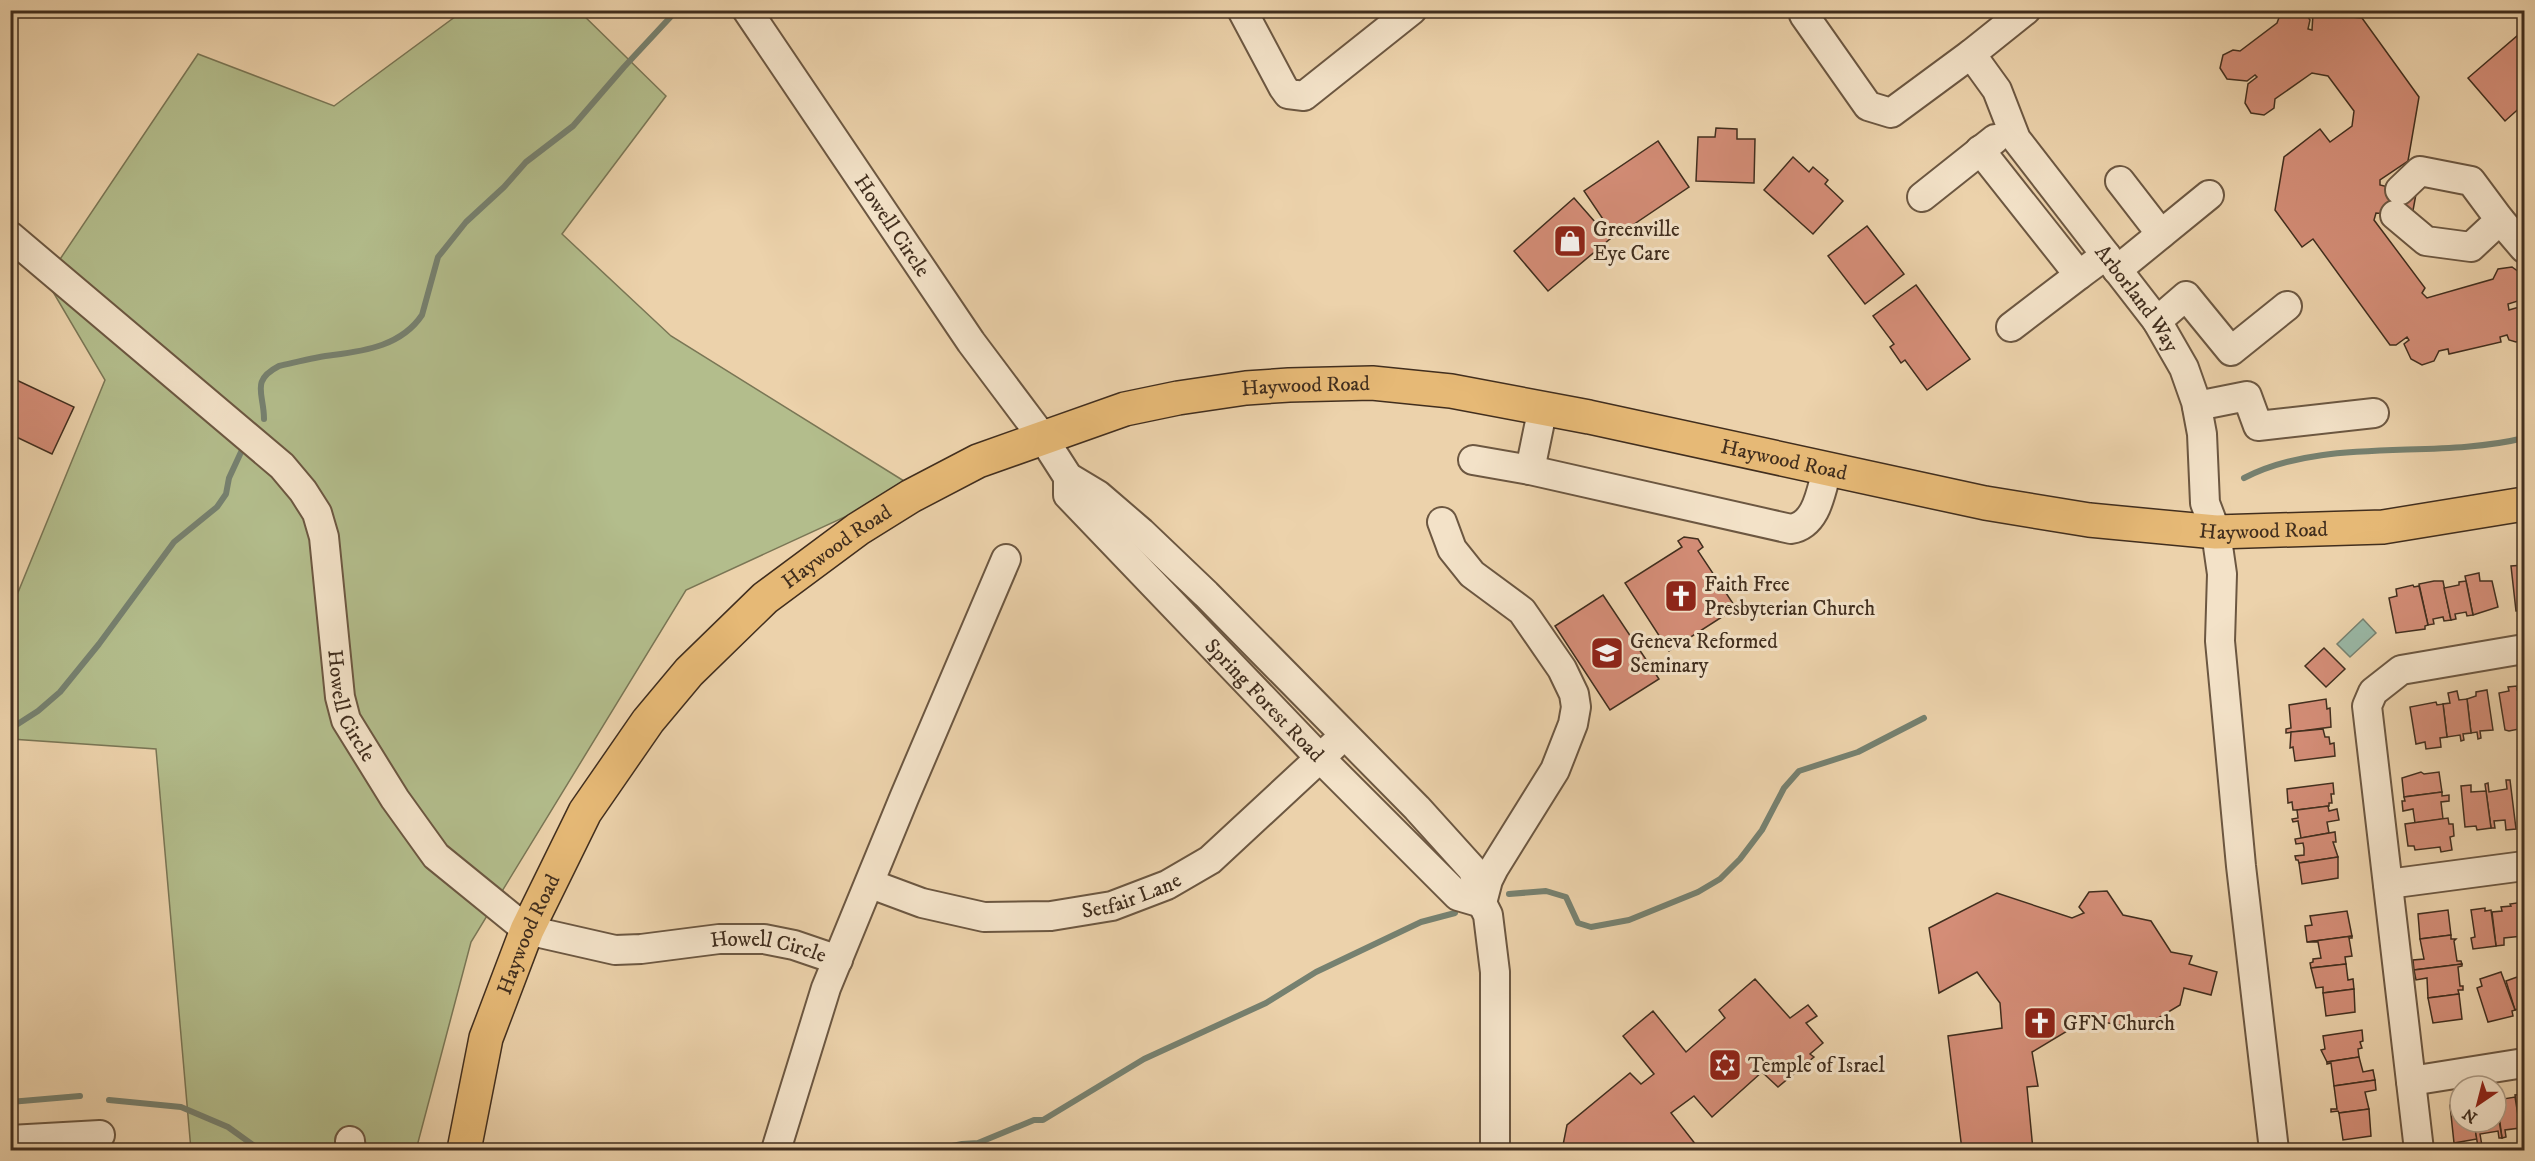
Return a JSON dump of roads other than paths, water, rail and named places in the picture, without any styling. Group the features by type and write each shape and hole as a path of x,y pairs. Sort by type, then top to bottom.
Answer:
{"main road":[{"name":"Haywood Road","path":"464,1150 486,1038 527,930 585,812 609,774 648,721 689,672 745,615 812,562 911,496 978,461 1125,409 1212,393 1289,385 1372,383 1451,391 1543,407 1985,503 2077,518 2216,532 2383,527 2524,504"}],"street":[{"name":"Howell Circle","path":"747,10 971,342 1042,438"},
{"path":"1242,10 1282,87 1288,94 1304,96 1412,10"},
{"path":"1804,15 1868,106 1891,113 2026,10"},
{"name":"Arborland Way","path":"1971,54 1997,90 2016,139 2157,321 2184,368 2197,406 2202,434 2205,503 2216,532 2222,574 2220,641 2241,866 2274,1150"},
{"path":"1922,197 2011,126"},
{"path":"1980,150 2079,275"},
{"path":"2500,220 2471,247 2426,241 2397,202 2420,171 2470,181 2524,248"},
{"path":"2120,182 2161,234"},
{"path":"2011,327 2079,275 2111,263 2161,234 2209,195"},
{"name":"Howell Circle","path":"10,236 282,466 303,491 317,513 324,537 340,698 346,720 395,799 436,856 527,930 615,950 719,939 764,939 838,960"},
{"path":"2157,321 2186,296 2231,351 2287,306"},
{"path":"2197,406 2247,396 2258,426 2374,413"},
{"path":"1530,470 1543,407"},
{"name":"Spring Forest Road","path":"1042,438 1068,477 1098,495 1141,532 1261,648 1454,847 1473,870 1482,903 1488,915 1495,972 1495,1150"},
{"path":"1473,460 1530,470 1791,529 1804,525 1814,512 1827,470"},
{"name":"Spring Forest Road","path":"1068,477 1068,495 1320,758 1458,896 1482,903"},
{"path":"1442,522 1452,549 1472,574 1522,611 1562,669 1574,694 1576,707 1573,724 1555,770 1494,868 1482,903"},
{"name":"Howell Circle","path":"776,1150 826,988 1006,559"},
{"path":"2419,1150 2367,706 2373,692 2402,670 2524,649"},
{"name":"Setfair Lane","path":"870,884 922,903 984,917 1051,916 1112,906 1167,885 1210,860 1344,735"},
{"path":"2388,884 2524,866"},
{"path":"2411,1081 2524,1063"},
{"path":"10,1140 100,1135"}],"waterway":[{"path":"264,419 262,383 264,377 279,366 382,345 394,340 414,325 422,315 438,257 466,222 504,187 526,162 573,126 677,10"},
{"path":"2244,478 2275,465 2309,457 2344,453 2454,448 2524,438"},
{"path":"10,729 38,711 60,692 99,644 174,542 217,507 226,494 229,478 242,450"},
{"path":"1509,894 1546,891 1566,897 1578,923 1591,927 1629,920 1698,892 1720,879 1740,859 1762,830 1784,788 1799,771 1858,752 1924,718"},
{"path":"933,1150 978,1143 1034,1120 1043,1120 1144,1059 1266,1003 1316,972 1421,922 1455,913"},
{"path":"10,1102 80,1096"},
{"path":"109,1100 181,1107 228,1127 260,1150"},
{"path":"802,1149 839,1148 844,1150"}],"place":[{"name":"Greenville Eye Care","path":"1570,241"},
{"name":"Faith Free Presbyterian Church","path":"1681,596"},
{"name":"Geneva Reformed Seminary","path":"1607,653"},
{"name":"GFN Church","path":"2040,1023"},
{"name":"Temple of Israel","path":"1725,1065"}]}
